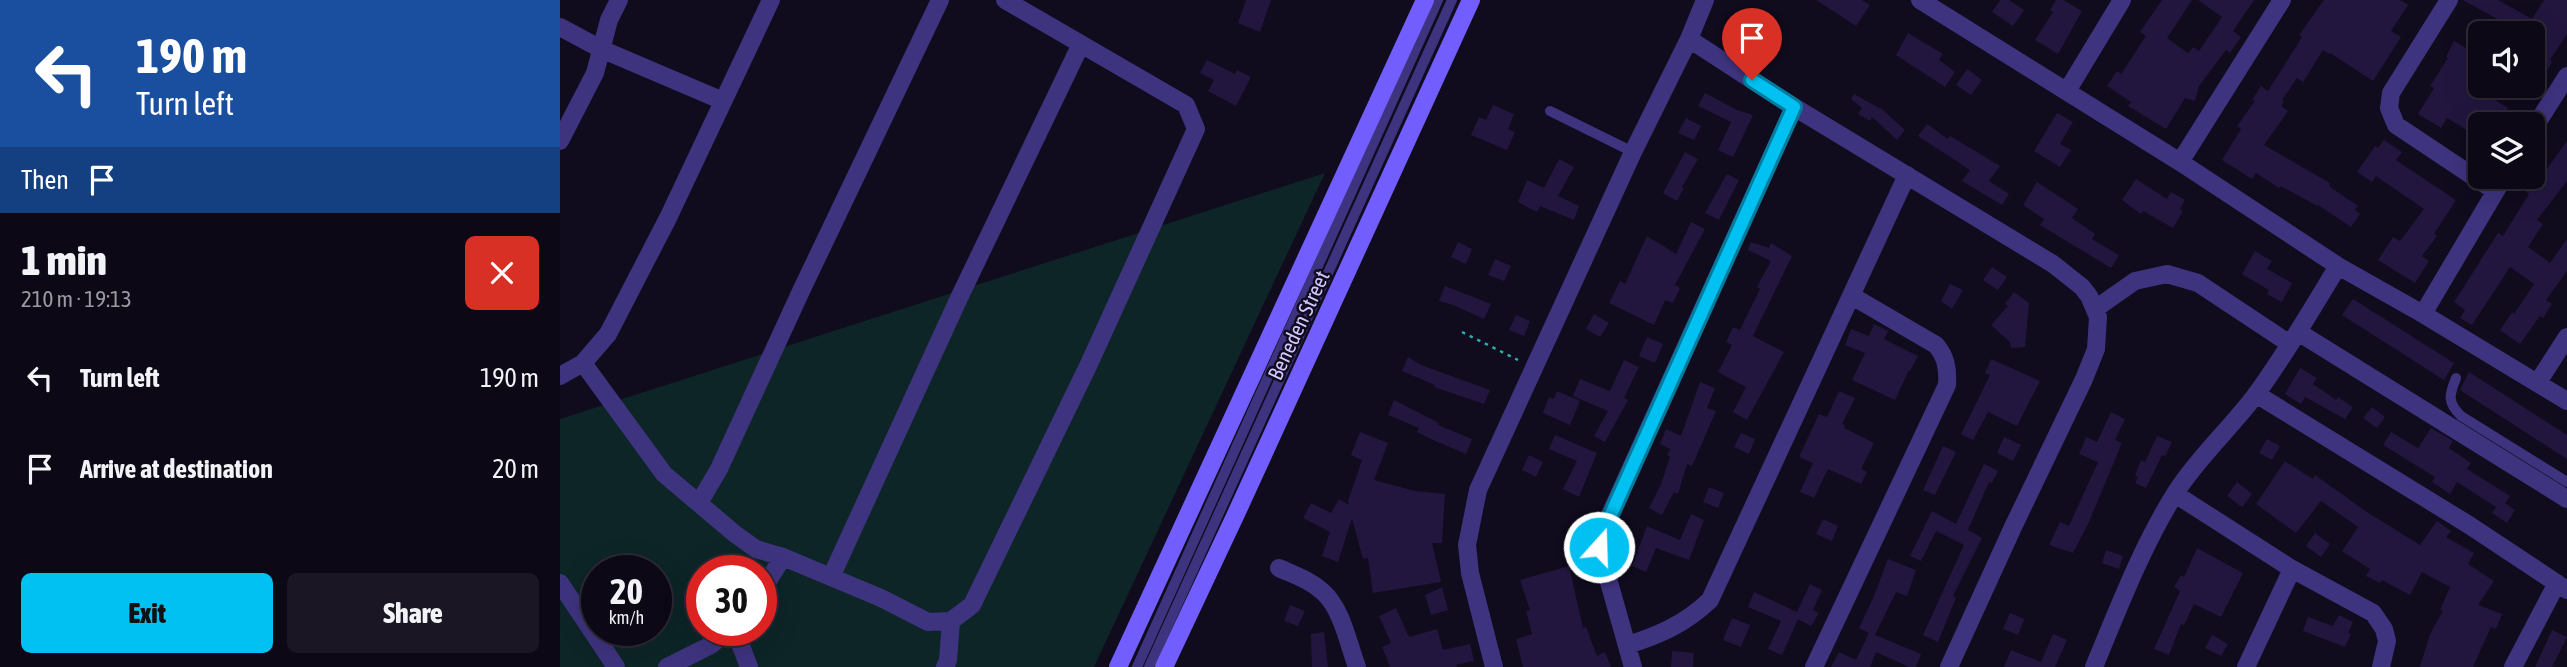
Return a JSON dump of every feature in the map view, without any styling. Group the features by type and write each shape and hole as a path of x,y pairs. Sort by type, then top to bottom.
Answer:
{"main road":[{"name":"Beneden Street","path":"1118,667 1425,0"},
{"name":"Beneden Street","path":"1164,667 1471,0"}],"street":[{"path":"560,141 595,73 609,20 619,0"},
{"path":"560,376 583,363 608,334 668,218 771,0"},
{"path":"699,503 719,469 940,0"},
{"path":"583,363 664,474 756,549 783,557 881,598 928,622 951,621 972,605 1089,364 1196,129 1186,105 1005,0"},
{"path":"1494,667 1470,573 1467,545 1478,489 1705,0"},
{"path":"1920,0 1947,6 2067,91 2338,266 2567,401"},
{"path":"2067,91 2122,0"},
{"path":"2180,162 2282,0"},
{"path":"2449,0 2390,93 2389,108 2396,125 2468,166"},
{"path":"560,27 601,49 723,101"},
{"path":"1689,39 1794,107 2053,264 2082,287 2095,309 2098,328 2096,348 2084,379 1949,667"},
{"path":"831,577 959,298 1081,44"},
{"path":"2544,112 2567,76"},
{"path":"1633,667 1599,547 1604,530 1794,107"},
{"path":"1628,645 1673,628 1693,617 1710,600 1907,175"},
{"path":"2423,314 2496,189"},
{"path":"2094,667 2133,576 2175,494 2193,468 2256,394 2338,266"},
{"path":"2095,309 2135,281 2167,274 2198,283 2567,499"},
{"path":"1814,667 1947,385 1948,370 1943,354 1936,345 1852,296"},
{"path":"2538,382 2567,337"},
{"path":"2256,394 2469,525 2562,587 2513,667"},
{"path":"2175,494 2292,569 2373,613 2384,629 2387,642 2381,667"},
{"path":"777,567 783,557"},
{"path":"1279,568 1311,583 1334,604 1357,667"},
{"path":"2246,667 2292,569"},
{"path":"560,583 617,667"},
{"path":"946,667 951,621"},
{"path":"667,667 709,646"},
{"path":"741,646 749,667"}],"lane":[{"path":"1137,667 1438,0"},
{"path":"1149,667 1451,0"},
{"path":"1550,111 1633,152"},
{"path":"2456,378 2449,396 2454,410 2567,482"}],"path":[{"path":"1462,331 1533,368"}],"green space":[{"path":"1325,173 1094,667 560,667 560,419"}],"building":[{"path":"1246,0 1271,0 1260,32 1238,23"},
{"path":"1816,0 1862,0 1870,5 1856,26"},
{"path":"2000,0 2009,0 2024,10 2013,26 1992,12"},
{"path":"2056,0 2063,0 2082,11 2058,54 2035,40 2053,12 2050,10"},
{"path":"2162,0 2192,0 2167,38 2188,53 2193,47 2199,51 2222,17 2198,0 2254,0 2233,31 2241,37 2230,53 2226,50 2199,86 2195,101 2185,98 2166,129 2128,106 2131,102 2107,86 2117,71 2121,74 2146,36 2140,32"},
{"path":"2324,0 2400,0 2408,5 2391,31 2401,37 2373,81 2323,50 2303,82 2297,78 2282,100 2284,101 2281,106 2288,111 2264,145 2330,183 2329,186 2358,206 2355,210 2360,214 2351,227 2318,205 2281,186 2279,188 2256,173 2252,179 2222,160 2241,129 2237,126 2255,101 2252,100 2261,86 2268,91 2302,37 2299,35"},
{"path":"2463,0 2498,0 2532,19 2544,0 2567,0 2567,34 2550,60 2552,62 2545,74 2545,21 2501,21"},
{"path":"1908,33 1943,54 1939,60 1955,72 1945,87 1896,55"},
{"path":"2454,41 2468,49 2468,98 2492,98 2508,108 2506,112 2468,112 2468,131 2447,118 2441,128 2418,114 2434,88 2430,86 2448,58 2446,57"},
{"path":"1207,60 1235,74 1237,70 1251,77 1236,106 1208,91 1214,80 1200,73"},
{"path":"1967,69 1982,80 1971,95 1956,85"},
{"path":"1705,93 1737,110 1753,115 1733,157 1718,150 1731,122 1698,106"},
{"path":"1854,94 1883,110 1905,130 1897,140 1872,117 1870,121 1858,114 1862,108 1851,99"},
{"path":"1493,105 1514,114 1508,129 1515,132 1507,150 1471,135 1479,117 1486,120"},
{"path":"2057,113 2073,122 2060,144 2071,150 2060,167 2034,151"},
{"path":"1686,118 1701,126 1694,140 1678,133"},
{"path":"1927,124 1948,139 1950,136 2000,166 1989,181 2009,194 2002,205 1962,181 1970,170 1918,136"},
{"path":"2384,140 2402,152 2396,160 2456,200 2434,234 2437,236 2422,256 2429,261 2415,283 2378,260 2393,237 2400,241 2424,209 2376,176 2372,182 2357,172 2375,146 2378,148"},
{"path":"2567,141 2567,181 2537,220 2543,224 2528,247 2550,263 2567,239 2567,271 2546,300 2552,304 2543,318 2540,316 2520,344 2500,330 2534,284 2510,267 2472,325 2460,318 2465,310 2454,302 2498,233 2503,236 2529,194 2526,189 2545,189 2545,172"},
{"path":"1685,152 1698,159 1677,201 1663,193"},
{"path":"1559,159 1574,167 1558,196 1579,206 1574,220 1540,206 1537,212 1518,202 1527,180 1544,188"},
{"path":"1727,174 1739,180 1719,220 1705,213"},
{"path":"2136,179 2167,199 2171,192 2185,200 2180,209 2183,211 2173,228 2143,211 2141,214 2122,200"},
{"path":"2037,182 2078,209 2072,218 2095,234 2092,239 2119,255 2111,268 2040,225 2044,219 2023,205"},
{"path":"1691,222 1705,229 1675,285 1680,288 1673,303 1665,300 1654,325 1609,303 1620,281 1625,284 1647,236 1676,254"},
{"path":"1458,242 1472,249 1466,264 1451,257"},
{"path":"1751,242 1769,248 1771,243 1792,256 1753,336 1784,352 1747,420 1733,412 1746,387 1718,372 1732,345 1726,342 1733,327 1740,330 1760,289 1757,287 1771,261 1748,250"},
{"path":"2255,251 2272,261 2267,269 2292,283 2282,302 2267,294 2269,290 2242,274"},
{"path":"1495,259 1511,266 1504,281 1488,275"},
{"path":"1992,267 2007,277 1998,290 1983,280"},
{"path":"1950,284 1963,290 1952,309 1941,301"},
{"path":"1445,286 1491,304 1484,319 1439,301"},
{"path":"2014,292 2029,303 2025,347 2011,348 2010,342 1991,325 2008,306 2005,304"},
{"path":"2353,299 2454,363 2444,380 2342,315"},
{"path":"1594,314 1609,323 1600,337 1586,329"},
{"path":"1516,315 1530,321 1524,336 1509,330"},
{"path":"1874,324 1888,331 1884,339 1918,356 1895,400 1852,380 1865,353 1845,345 1851,329 1869,336"},
{"path":"1647,337 1663,344 1655,363 1639,356"},
{"path":"1408,357 1421,365 1490,390 1484,404 1434,387 1435,385 1402,371"},
{"path":"1991,359 2040,381 2017,426 1988,412 1973,440 1961,434 1990,375 1985,373"},
{"path":"1624,360 1639,367 1624,398 1628,400 1605,442 1594,436 1608,411 1573,396 1580,379 1610,391"},
{"path":"2300,368 2317,378 2313,384 2336,400 2338,397 2353,407 2345,419 2305,397 2301,404 2285,394"},
{"path":"2469,372 2567,435 2567,459 2460,390"},
{"path":"1700,382 1715,388 1707,408 1716,411 1692,466 1687,464 1678,494 1674,492 1662,515 1649,508 1670,457 1667,455 1670,449 1660,444 1666,429 1681,436"},
{"path":"1557,391 1580,401 1570,425 1543,413 1549,397 1554,399"},
{"path":"1839,391 1855,398 1842,424 1845,425 1844,428 1874,443 1861,469 1867,472 1861,484 1828,469 1814,498 1800,492 1813,463 1799,457 1819,414 1827,417"},
{"path":"1394,400 1439,423 1438,425 1472,439 1466,454 1417,432 1419,428 1388,415"},
{"path":"2372,407 2385,417 2377,428 2363,418"},
{"path":"2111,412 2125,419 2115,440 2122,443 2088,524 2073,553 2049,545 2060,522 2069,526 2098,462 2079,454 2086,437 2097,442"},
{"path":"2431,428 2453,441 2449,448 2471,463 2467,469 2510,496 2505,503 2515,510 2507,523 2492,513 2496,507 2457,482 2450,494 2432,482 2435,477 2383,445 2391,432 2418,448"},
{"path":"1360,432 1388,443 1374,480 1415,491 1445,494 1442,543 1432,543 1441,582 1373,593 1368,558 1363,559 1352,518 1338,562 1322,556 1330,532 1303,518 1311,503 1331,513 1339,499 1349,505 1362,460 1351,455"},
{"path":"1741,433 1755,439 1749,454 1734,447"},
{"path":"1555,435 1597,453 1579,497 1563,489 1577,461 1549,449"},
{"path":"2157,436 2172,442 2165,456 2162,455 2146,488 2135,483 2138,477 2135,475 2141,460 2145,462"},
{"path":"2004,437 2021,445 2013,461 1997,453"},
{"path":"2267,439 2280,446 2272,460 2259,453"},
{"path":"1943,446 1956,452 1935,495 1923,490"},
{"path":"1529,455 1543,462 1536,477 1522,470"},
{"path":"2285,461 2313,479 2315,475 2420,545 2437,521 2451,531 2446,537 2474,553 2468,564 2494,581 2478,605 2502,614 2496,629 2491,627 2473,667 2420,667 2430,634 2443,611 2440,610 2450,587 2422,572 2410,595 2382,580 2380,583 2366,576 2370,569 2342,551 2358,527 2321,501 2296,533 2256,504"},
{"path":"1984,464 1998,471 1992,483 1989,482 1968,530 1982,538 1953,596 1956,598 1938,642 1923,635 1964,545 1936,531 1921,561 1910,556 1932,511 1956,524"},
{"path":"2237,482 2252,494 2242,507 2227,496"},
{"path":"1709,487 1724,493 1718,508 1703,502"},
{"path":"1691,514 1704,520 1689,560 1656,548 1646,572 1632,566 1647,526 1680,540"},
{"path":"1823,519 1838,526 1832,541 1816,534"},
{"path":"2315,533 2330,544 2321,557 2306,546"},
{"path":"2197,548 2243,573 2221,617 2194,604 2184,625 2181,624 2169,655 2154,649 2180,591 2174,587 2181,575 2184,577"},
{"path":"2106,550 2123,556 2119,569 2102,563"},
{"path":"1888,559 1916,570 1907,596 1896,592 1875,635 1921,654 1916,667 1909,667 1876,652 1870,667 1831,667 1839,652 1856,660 1869,633 1859,628"},
{"path":"1569,566 1583,628 1586,627 1597,656 1605,652 1611,667 1523,667 1516,639 1532,634 1526,611 1530,610 1520,580"},
{"path":"1810,584 1822,590 1813,610 1819,613 1811,626 1798,619 1782,655 1768,649 1781,621 1748,607 1754,592 1797,612"},
{"path":"1442,587 1448,610 1431,615 1425,595"},
{"path":"1290,605 1305,611 1298,626 1284,621"},
{"path":"1396,608 1409,637 1437,629 1443,650 1470,644 1474,661 1456,665 1457,667 1390,667 1382,647 1391,643 1379,616"},
{"path":"2010,613 2024,619 2018,635 2003,629"},
{"path":"2339,615 2353,622 2345,647 2303,631 2308,617 2333,626"},
{"path":"1732,618 1750,625 1741,647 1723,640"},
{"path":"2552,630 2567,637 2552,667 2535,667"},
{"path":"1324,632 1328,667 1312,667 1311,634"},
{"path":"2053,634 2067,640 2055,667 2004,667 2011,650 2041,662"},
{"path":"2212,635 2228,644 2221,656 2205,648"},
{"path":"1672,651 1694,653 1693,667 1671,667"}],"route":[{"path":"1599,547 1604,530 1794,107 1752,80"}]}
